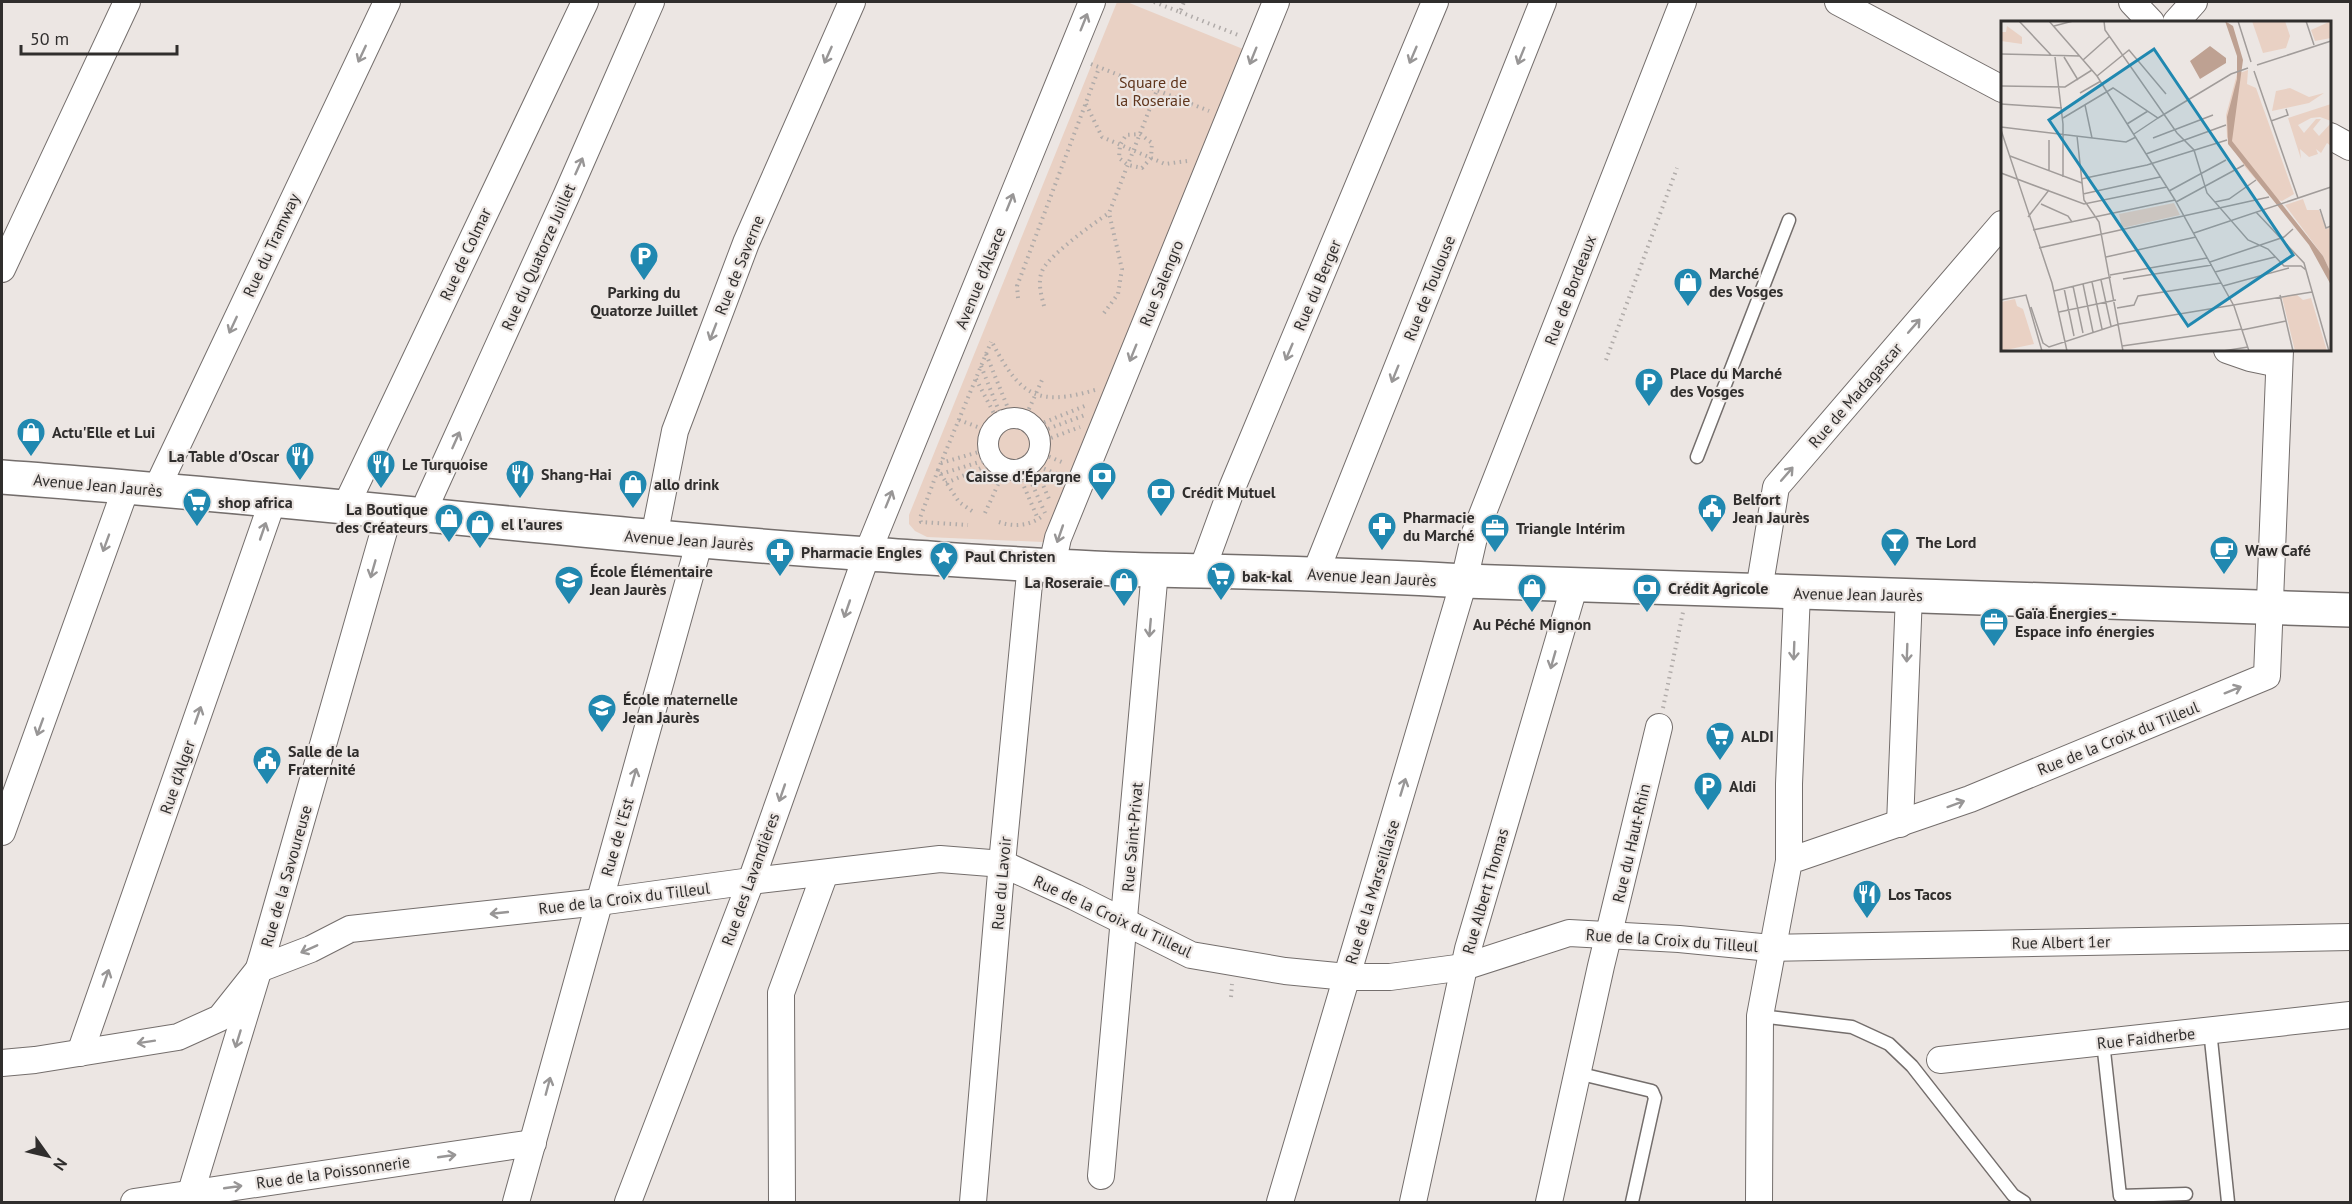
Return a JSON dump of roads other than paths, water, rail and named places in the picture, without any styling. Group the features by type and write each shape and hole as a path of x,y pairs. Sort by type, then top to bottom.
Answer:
{"main road":[{"name":"Avenue Jean Jaurès","path":"2,477 386,512 428,513 654,537 867,554 1042,564 1797,593 1909,594 2350,610"}],"street":[{"path":"2,269 127,2"},
{"name":"Rue du Tramway","path":"2,832 141,489 387,2"},
{"name":"Rue de Colmar","path":"347,508 361,473 585,2"},
{"name":"Rue du Quatorze Juillet","path":"428,513 428,501 651,2"},
{"name":"Rue de Saverne","path":"654,537 675,431 746,243 852,2"},
{"name":"Avenue d'Alsace","path":"867,554 1092,2"},
{"name":"Rue Salengro","path":"1042,564 1058,538 1276,2"},
{"name":"Rue du Berger","path":"1202,570 1232,488 1435,2"},
{"name":"Rue de Toulouse","path":"1315,574 1543,2"},
{"name":"Rue de Bordeaux","path":"1464,581 1475,533 1683,2"},
{"path":"1838,2 2001,88"},
{"path":"2132,2 2150,21"},
{"path":"2177,21 2194,2"},
{"path":"2331,137 2350,147"},
{"name":"Rue de Madagascar","path":"1759,590 1776,487 1997,239"},
{"path":"2230,351 2250,358 2279,357 2270,608"},
{"name":"Rue d'Alger","path":"80,1053 273,500"},
{"name":"Rue de la Savoureuse","path":"190,1198 259,969 384,531 386,512"},
{"name":"Rue de l'Est","path":"516,1203 700,540"},
{"name":"Rue des Lavandières","path":"628,1203 751,881 867,554"},
{"name":"Rue du Lavoir","path":"973,1203 1003,864 1042,564"},
{"name":"Rue Saint-Privat","path":"1101,1176 1155,570"},
{"name":"Rue de la Marseillaise","path":"1280,1203 1464,581"},
{"name":"Rue Albert Thomas","path":"1413,1203 1464,967 1575,584"},
{"path":"1789,861 1789,784 1797,593"},
{"path":"1900,824 1909,594"},
{"name":"Rue de la Croix du Tilleul","path":"259,969 311,949 350,929 599,902 751,881 940,859 1003,864 1191,955 1285,971 1347,977 1390,977 1464,967 1569,933 1609,934 1772,948 1789,861 1970,799 2267,676 2270,608"},
{"name":"Rue du Haut-Rhin","path":"1549,1203 1609,934 1659,727"},
{"path":"782,1203 781,993 825,873"},
{"name":"Rue Albert 1er","path":"1772,948 2350,937"},
{"path":"1759,1203 1760,1016 1772,948"},
{"path":"2,1063 178,1037 220,1018 259,969"},
{"name":"Rue Faidherbe","path":"1941,1060 2350,1015"},
{"name":"Rue de la Poissonnerie","path":"134,1203 190,1198 533,1143"}],"lane":[{"path":"1696,458 1789,220"},
{"path":"1760,1016 1852,1027 1889,1044 1912,1066 2013,1196 2023,1202"},
{"path":"2210,1030 2228,1203"},
{"path":"2103,1042 2120,1196 2186,1194"},
{"path":"1578,1073 1652,1091 1655,1098 1632,1203"}],"place":[{"name":"Parking du Quatorze Juillet","path":"644,282"},
{"name":"Marché des Vosges","path":"1688,308"},
{"name":"Place du Marché des Vosges","path":"1649,408"},
{"name":"Actu'Elle et Lui","path":"31,458"},
{"name":"La Table d'Oscar","path":"300,482"},
{"name":"Le Turquoise","path":"381,490"},
{"name":"Shang-Hai","path":"520,500"},
{"name":"Caisse d'Épargne","path":"1102,502"},
{"name":"allo drink","path":"633,510"},
{"name":"Crédit Mutuel","path":"1161,518"},
{"name":"shop africa","path":"197,528"},
{"name":"Belfort Jean Jaurès","path":"1712,534"},
{"name":"La Boutique des Créateurs","path":"449,544"},
{"name":"el l'aures","path":"480,550"},
{"name":"Pharmacie du Marché","path":"1382,552"},
{"name":"Triangle Intérim","path":"1495,554"},
{"name":"The Lord","path":"1895,568"},
{"name":"Waw Café","path":"2224,576"},
{"name":"Pharmacie Engles","path":"780,578"},
{"name":"Paul Christen","path":"944,582"},
{"name":"bak-kal","path":"1221,602"},
{"name":"École Élémentaire Jean Jaurès","path":"569,606"},
{"name":"La Roseraie","path":"1124,608"},
{"name":"Au Péché Mignon","path":"1532,614"},
{"name":"Crédit Agricole","path":"1647,614"},
{"name":"Gaïa Énergies - Espace info énergies","path":"1994,648"},
{"name":"École maternelle Jean Jaurès","path":"602,734"},
{"name":"ALDI","path":"1720,762"},
{"name":"Salle de la Fraternité","path":"267,786"},
{"name":"Aldi","path":"1708,812"},
{"name":"Los Tacos","path":"1867,920"}],"park label":[{"name":"Square de la Roseraie","path":"1153,91"}]}
